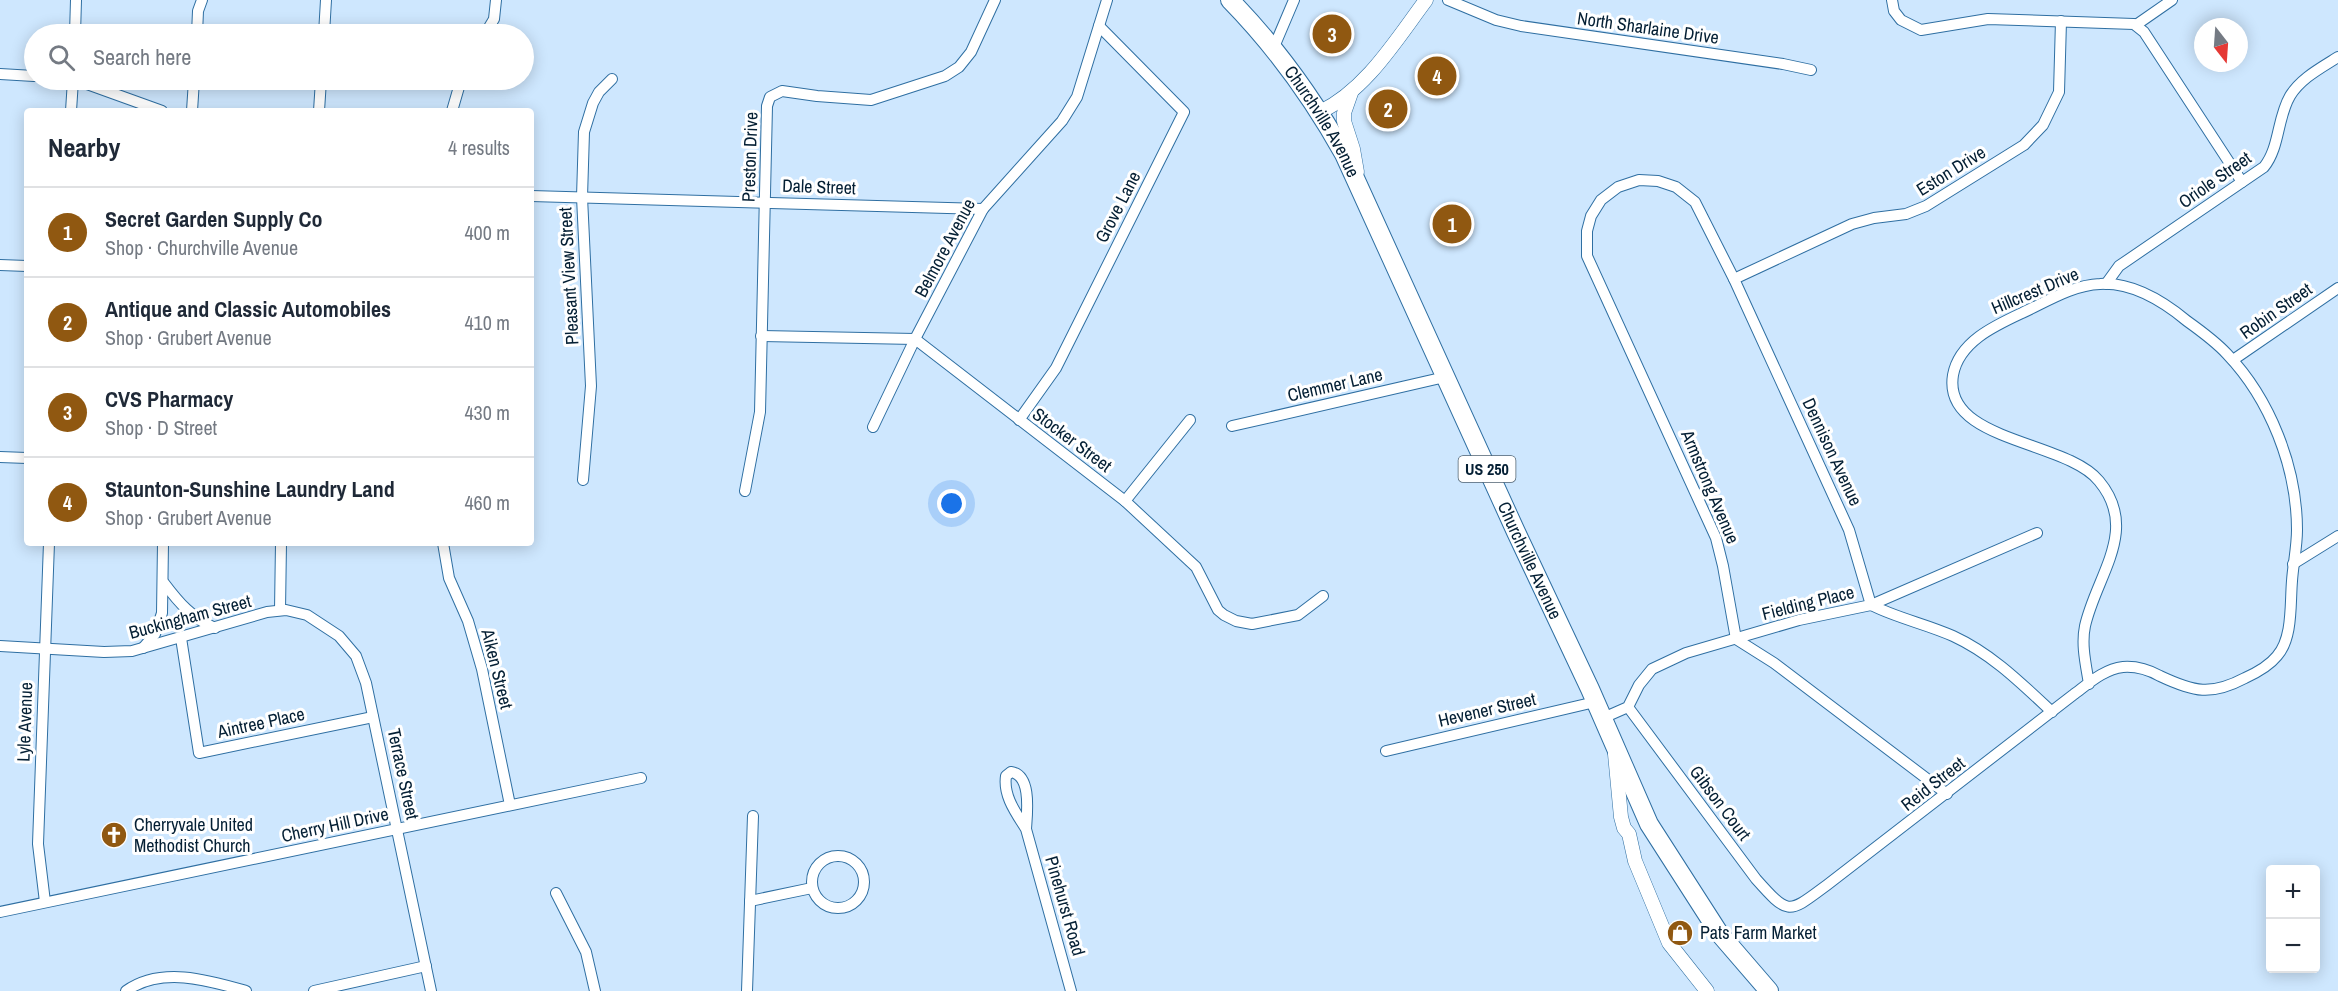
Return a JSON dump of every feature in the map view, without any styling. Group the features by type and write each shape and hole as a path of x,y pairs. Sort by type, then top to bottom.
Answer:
{"main road":[{"name":"Churchville Avenue","path":"1230,0 1274,47 1320,112 1344,154 1649,824 1719,933 1769,991"}],"street":[{"path":"75,24 76,0"},
{"path":"197,24 198,11 202,0"},
{"path":"325,24 326,0"},
{"path":"491,24 494,19 496,0"},
{"name":"Preston Drive","path":"745,491 760,412 767,106 770,97 782,90 866,101 905,91 940,78 959,67 971,52 995,0"},
{"name":"Belmore Avenue","path":"873,427 915,339 983,209 1068,112 1081,87 1107,0"},
{"path":"1274,47 1294,0"},
{"path":"1320,112 1351,93 1390,48 1426,0"},
{"name":"North Sharlaine Drive","path":"1448,0 1496,20 1521,26 1811,70"},
{"path":"1892,0 1894,11 1901,21 1921,30 1988,19 2128,22 2136,25 2144,32 2242,182"},
{"path":"2136,25 2172,0"},
{"name":"Eston Drive","path":"1734,279 1852,224 1919,210 2024,145 2043,126 2060,92 2061,21"},
{"name":"Grove Lane","path":"1019,420 1056,368 1184,112 1099,26"},
{"name":"Oriole Street","path":"2106,284 2119,266 2264,167 2269,160 2284,110 2295,89 2338,57"},
{"path":"0,74 24,75"},
{"name":"Pleasant View Street","path":"583,480 591,380 582,197 584,132 596,97 612,78"},
{"path":"71,108 73,90"},
{"path":"102,90 153,108"},
{"path":"192,108 193,90"},
{"path":"319,108 320,90"},
{"path":"453,108 457,90"},
{"path":"1351,93 1344,113 1344,121 1353,149 1361,191"},
{"name":"Dennison Avenue","path":"1618,187 1634,181 1652,180 1671,185 1684,192 1700,210 1849,530 1871,604"},
{"name":"Armstrong Avenue","path":"1618,187 1601,200 1591,216 1586,236 1587,256 1716,538 1724,566 1736,639"},
{"name":"Dale Street","path":"534,196 983,209"},
{"path":"0,265 24,266"},
{"name":"Hillcrest Drive","path":"2106,284 2137,291 2166,305 2211,339 2233,360 2267,413 2286,458 2296,519 2284,643 2275,659 2250,676 2220,689 2202,691 2182,687 2150,671 2123,667 2109,671 2089,684 2084,630 2115,544 2116,523 2110,498 2099,481 2078,463 1986,428 1970,419 1956,401 1953,379 1955,367 1962,354 1983,333 2064,293 2091,285 2106,284"},
{"name":"Robin Street","path":"2233,360 2338,288"},
{"path":"761,336 915,339"},
{"name":"Stocker Street","path":"915,339 1125,501 1196,567 1218,610 1229,618 1252,624 1298,615 1323,596"},
{"name":"Clemmer Lane","path":"1232,426 1445,377"},
{"path":"1125,501 1190,420"},
{"path":"0,457 24,458"},
{"name":"Fielding Place","path":"1628,707 1641,680 1660,664 1686,652 1799,620 1871,604 2037,533"},
{"path":"2293,564 2338,536"},
{"name":"Lyle Avenue","path":"45,902 38,844 49,546"},
{"path":"143,649 155,634 159,624 164,583 164,546"},
{"path":"280,610 281,546"},
{"name":"Aiken Street","path":"443,546 448,578 468,621 482,669 510,805"},
{"path":"164,583 188,612 199,621 215,628"},
{"path":"1871,604 1887,613 1944,632 1974,647 2012,674 2052,712"},
{"name":"Buckingham Street","path":"0,646 115,652 143,649 280,610"},
{"name":"Terrace Street","path":"280,610 307,615 335,632 352,651 362,669 431,991"},
{"name":"Aintree Place","path":"181,638 199,753 373,717"},
{"path":"1736,639 1773,663 1947,794"},
{"name":"Reid Street","path":"1794,907 1947,794 2089,684"},
{"path":"1599,710 1628,707"},
{"name":"Gibson Court","path":"1628,707 1756,879 1774,900 1785,908 1794,907"},
{"name":"Hevener Street","path":"1386,751 1599,710"},
{"path":"1614,746 1621,817 1624,828 1629,834 1635,861 1665,936 1707,991"},
{"name":"Cherry Hill Drive","path":"0,912 641,778"},
{"path":"747,991 753,816"},
{"path":"1629,834 1634,829 1649,824"},
{"name":"Pinehurst Road","path":"1026,829 1071,991"},
{"path":"832,856 843,856 853,860 863,875 864,887 861,894 853,903 842,908 823,904 814,895 812,888 814,869 822,861 832,856"},
{"path":"750,901 812,888"},
{"path":"556,893 586,952 594,991"},
{"path":"314,991 426,966"},
{"path":"126,991 141,982 163,977 196,980 246,991"}],"place":[{"name":"CVS Pharmacy","path":"1332,34"},
{"name":"Staunton-Sunshine Laundry Land","path":"1437,76"},
{"name":"Antique and Classic Automobiles","path":"1388,109"},
{"name":"Secret Garden Supply Co","path":"1452,224"},
{"name":"Cherryvale United Methodist Church","path":"114,835"},
{"name":"Pats Farm Market","path":"1680,933"}]}
